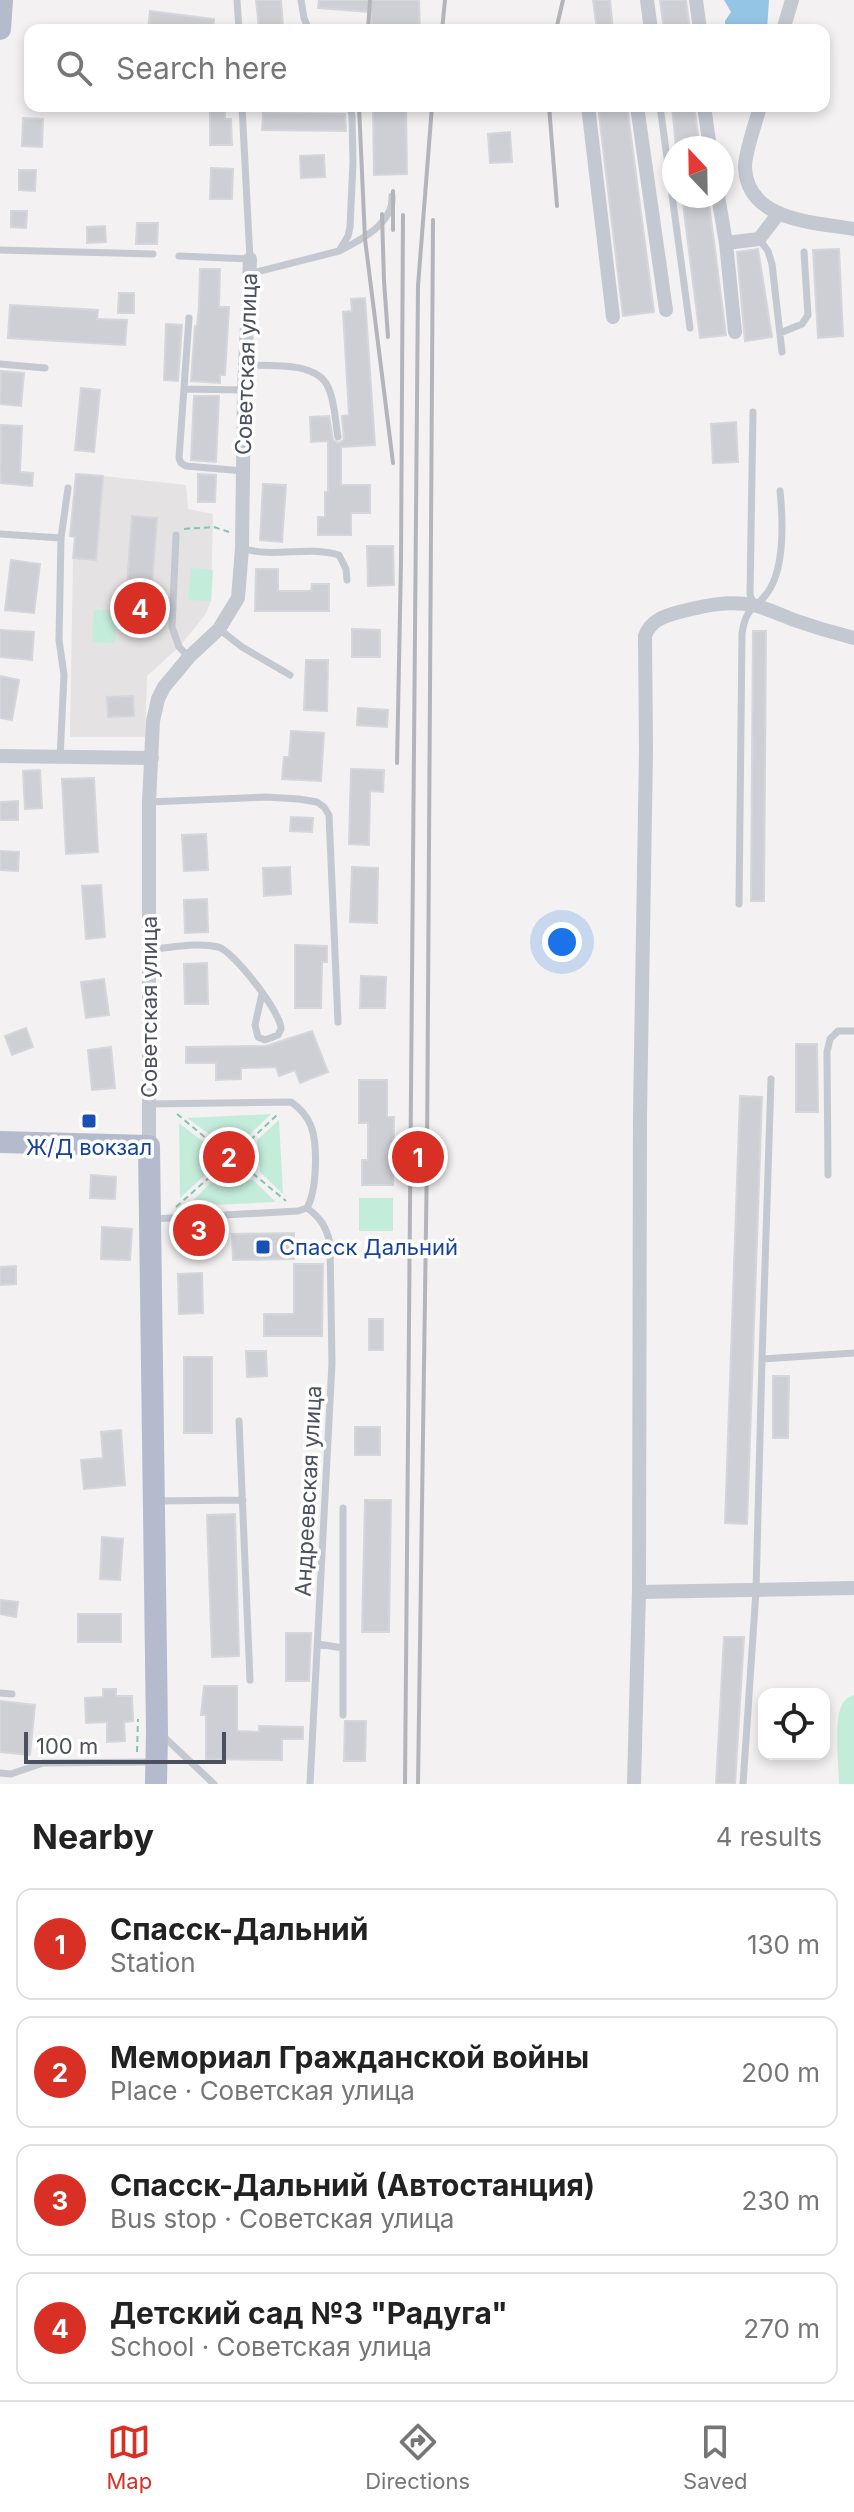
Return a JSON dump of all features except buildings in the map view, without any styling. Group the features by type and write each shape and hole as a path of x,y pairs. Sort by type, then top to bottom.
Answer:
{"main road":[{"path":"0,29 2,0"},
{"path":"0,1142 149,1146"},
{"name":"Советская улица","path":"149,1146 156,1219 156,1773"}],"street":[{"path":"647,0 650,24"},
{"path":"696,0 699,24"},
{"path":"785,24 792,0"},
{"path":"589,112 613,317"},
{"path":"638,112 666,310"},
{"path":"705,112 708,136"},
{"path":"758,112 745,166 750,190 765,209 804,221 854,229"},
{"path":"720,208 735,332"},
{"path":"726,243 759,239 779,213"},
{"name":"Советская улица","path":"149,1146 149,802 153,721 158,699 176,672 219,629 238,598 249,266"},
{"path":"634,1784 639,1592 645,636 648,627 672,614 709,605 753,605 854,638"},
{"path":"0,756 152,758"},
{"path":"639,1592 854,1588"}],"lane":[{"path":"237,0 239,24"},
{"path":"301,0 306,24"},
{"path":"242,112 249,266"},
{"path":"339,251 350,227 351,112"},
{"path":"661,112 690,328"},
{"path":"179,256 249,266 339,251 365,239 382,222 392,203 392,196"},
{"path":"759,239 768,251 772,264 782,352"},
{"path":"0,250 153,254"},
{"path":"780,333 802,324 808,315 804,252"},
{"path":"189,318 179,458 186,466 243,471"},
{"path":"0,364 45,368"},
{"path":"245,365 290,366 315,372 330,389 338,437"},
{"path":"184,389 244,390"},
{"path":"753,412 750,594 753,605"},
{"path":"60,758 64,675 59,640 61,538 68,488"},
{"path":"739,904 742,634 744,620 753,605 769,591 776,575 783,517 780,491"},
{"path":"0,534 61,538"},
{"path":"176,535 172,627 179,647 189,657"},
{"path":"242,542 257,553 287,554 315,550 339,555 346,569 347,580"},
{"path":"219,629 242,647 290,675"},
{"path":"149,802 266,797 317,802 324,807 329,815 338,1022"},
{"path":"150,949 215,946 224,949 239,963 262,994 279,1022 281,1030 272,1039 258,1037 255,1025 262,994"},
{"path":"828,1175 827,1052 830,1039 838,1031 854,1031"},
{"path":"743,1784 756,1591 771,1079"},
{"path":"148,1104 291,1102 306,1116 315,1143 314,1184 307,1208 156,1219"},
{"name":"Андреевская улица","path":"307,1208 327,1228 330,1243 332,1363 310,1784"},
{"path":"762,1359 854,1353"},
{"path":"239,1421 250,1680"},
{"path":"154,1501 243,1500"},
{"path":"343,1508 343,1715"},
{"path":"318,1644 343,1648"},
{"path":"0,1693 12,1694"},
{"path":"157,1731 214,1784"},
{"path":"0,1773 11,1774 43,1763 156,1773"}],"path":[{"path":"176,535 186,528 214,527 242,542"},
{"path":"242,1148 291,1102"},
{"path":"166,1104 219,1149"},
{"path":"232,1143 242,1148 247,1159 244,1166 234,1173 220,1168 216,1159 219,1149 232,1143"},
{"path":"244,1166 298,1211"},
{"path":"156,1219 220,1168"}],"shaded area":[{"path":"103,476 186,485 188,509 213,514 211,601 205,615 179,647 147,676 145,737 70,737 73,558 96,559"}],"green space":[{"path":"191,568 213,570 211,601 188,600"},
{"path":"94,610 117,611 115,643 92,642"},
{"path":"271,1114 250,1134 212,1136 187,1118"},
{"path":"279,1120 283,1194 260,1172 257,1140"},
{"path":"179,1123 206,1144 207,1173 180,1198"},
{"path":"253,1180 276,1202 188,1206 212,1181"},
{"path":"359,1198 393,1198 393,1231 359,1231"},
{"path":"854,1695 854,1784 839,1784 838,1719 843,1703"}],"water":[{"path":"724,0 769,0 767,24 725,24 731,12"}],"railway":[{"path":"368,24 370,0"},
{"path":"443,24 445,0"},
{"path":"557,24 563,0"},
{"path":"359,112 365,239 393,463"},
{"path":"405,1784 418,286 432,112"},
{"path":"549,112 557,206"},
{"path":"393,191 393,230"},
{"path":"382,214 388,337"},
{"path":"397,763 403,215"},
{"path":"418,1784 427,1157 433,220"}],"place":[{"name":"Детский сад №3 \"Радуга\"","path":"140,608"},
{"name":"Ж/Д вокзал","path":"89,1121"},
{"name":"Мемориал Гражданской войны","path":"229,1157"},
{"name":"Спасск-Дальний","path":"418,1157"},
{"name":"Спасск-Дальний (Автостанция)","path":"199,1230"},
{"name":"Спасск Дальний","path":"263,1247"}]}
